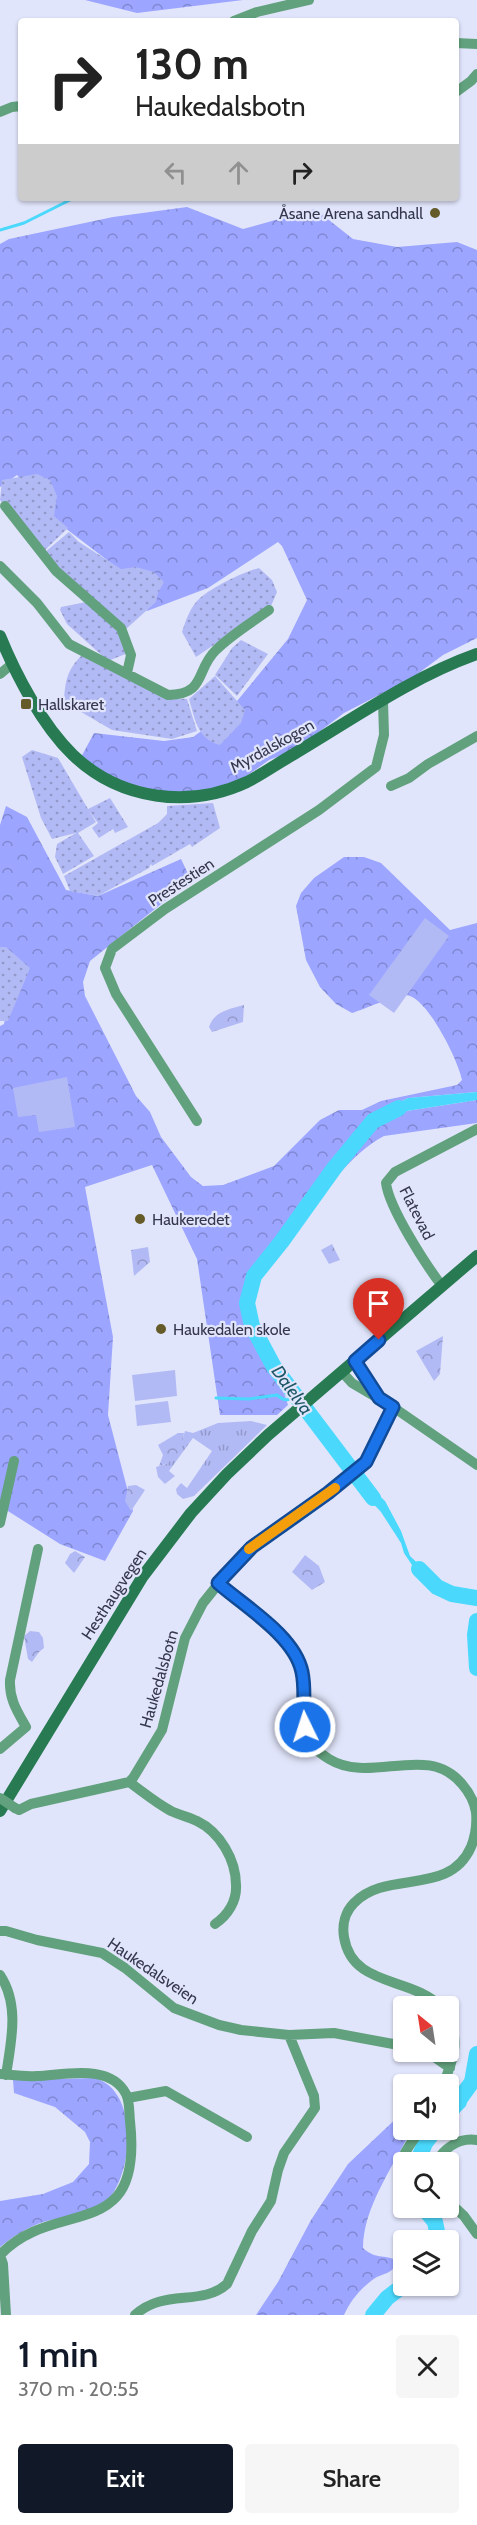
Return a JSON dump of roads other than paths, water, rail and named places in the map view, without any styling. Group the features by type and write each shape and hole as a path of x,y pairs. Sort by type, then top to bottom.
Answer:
{"main road":[{"name":"Myrdalskogen","path":"0,636 12,664 50,725 73,755 89,768 119,786 162,797 206,795 247,782 438,670 477,654"},
{"path":"342,1372 477,1256"},
{"name":"Hesthaugvegen","path":"0,1811 143,1576 165,1545 227,1474 286,1419 342,1372"}],"street":[{"path":"242,18 257,12 309,0"},
{"path":"459,43 477,44"},
{"path":"459,89 477,74"},
{"path":"0,112 18,106"},
{"path":"5,506 56,570 122,628 131,655 127,673"},
{"path":"0,566 37,603 69,644 168,695 183,694 195,686 214,651 268,610"},
{"path":"0,674 12,664"},
{"name":"Prestestien","path":"197,1121 116,994 105,973 106,959 112,950 165,909 318,810 376,767 384,735 383,701"},
{"path":"390,786 409,778 428,764 477,736"},
{"name":"Flatevad","path":"442,1286 400,1217 387,1191 386,1182 395,1172 477,1130"},
{"path":"355,1361 379,1398"},
{"path":"342,1372 352,1383 393,1407 477,1465"},
{"name":"Haukedalsbotn","path":"129,1782 142,1766 162,1730 185,1638 196,1615 218,1583 252,1547 351,1476 360,1467 372,1454 393,1407"},
{"path":"0,1523 14,1461"},
{"path":"0,1749 26,1727 12,1702 9,1686 38,1550"},
{"path":"218,1583 278,1633 296,1656 303,1676 302,1713 310,1745 327,1758 350,1768 415,1764 440,1767 460,1782 473,1801 477,1822 473,1842 462,1862 453,1870 434,1879 391,1884 368,1892 352,1905 344,1923 343,1934 348,1951 363,1971 428,1996"},
{"path":"0,1798 19,1810 31,1804 129,1782 162,1806 199,1822 223,1843 237,1882 231,1908 224,1918 215,1924"},
{"name":"Haukedalsveien","path":"0,1931 6,1930 37,1940 102,1953 174,2008 196,2018 241,2030 289,2035 334,2033 393,2044"},
{"path":"0,1975 9,1993 12,2017 3,2074 33,2077 79,2073 98,2074 120,2086 128,2098 132,2156 128,2175 119,2193 106,2206 90,2216 43,2227 23,2235 0,2255 3,2264 6,2315"},
{"path":"135,2315 157,2301 208,2294 219,2290 226,2284 252,2232 271,2201 284,2153 315,2108 314,2096 289,2035"},
{"path":"441,2062 450,2068"},
{"path":"448,2074 451,2062"},
{"path":"128,2098 166,2091 247,2136"},
{"path":"442,2152 452,2145 471,2139 477,2140"},
{"path":"459,2211 477,2234"}],"waterway":[{"path":"0,230 24,223 68,201"},
{"name":"Dalelva","path":"373,1498 274,1367 252,1326 247,1303 254,1276 335,1167 373,1121 399,1108"},
{"path":"216,1398 249,1399 277,1395 287,1400 297,1397"},
{"name":"Dalelva","path":"419,1569 437,1587 452,1594 477,1598"},
{"name":"Dalelva","path":"477,1621 475,1635 477,1668"},
{"name":"Dalelva","path":"459,2100 472,2082 477,2054"},
{"name":"Dalelva","path":"421,2152 427,2140"},
{"name":"Dalelva","path":"432,2218 437,2230"},
{"name":"Dalelva","path":"373,2315 393,2293"}],"place":[{"name":"Åsane Arena sandhall","path":"435,213"},
{"name":"Hallskaret","path":"26,704"},
{"name":"Haukeredet","path":"140,1219"},
{"name":"Haukedalen skole","path":"161,1329"}]}
